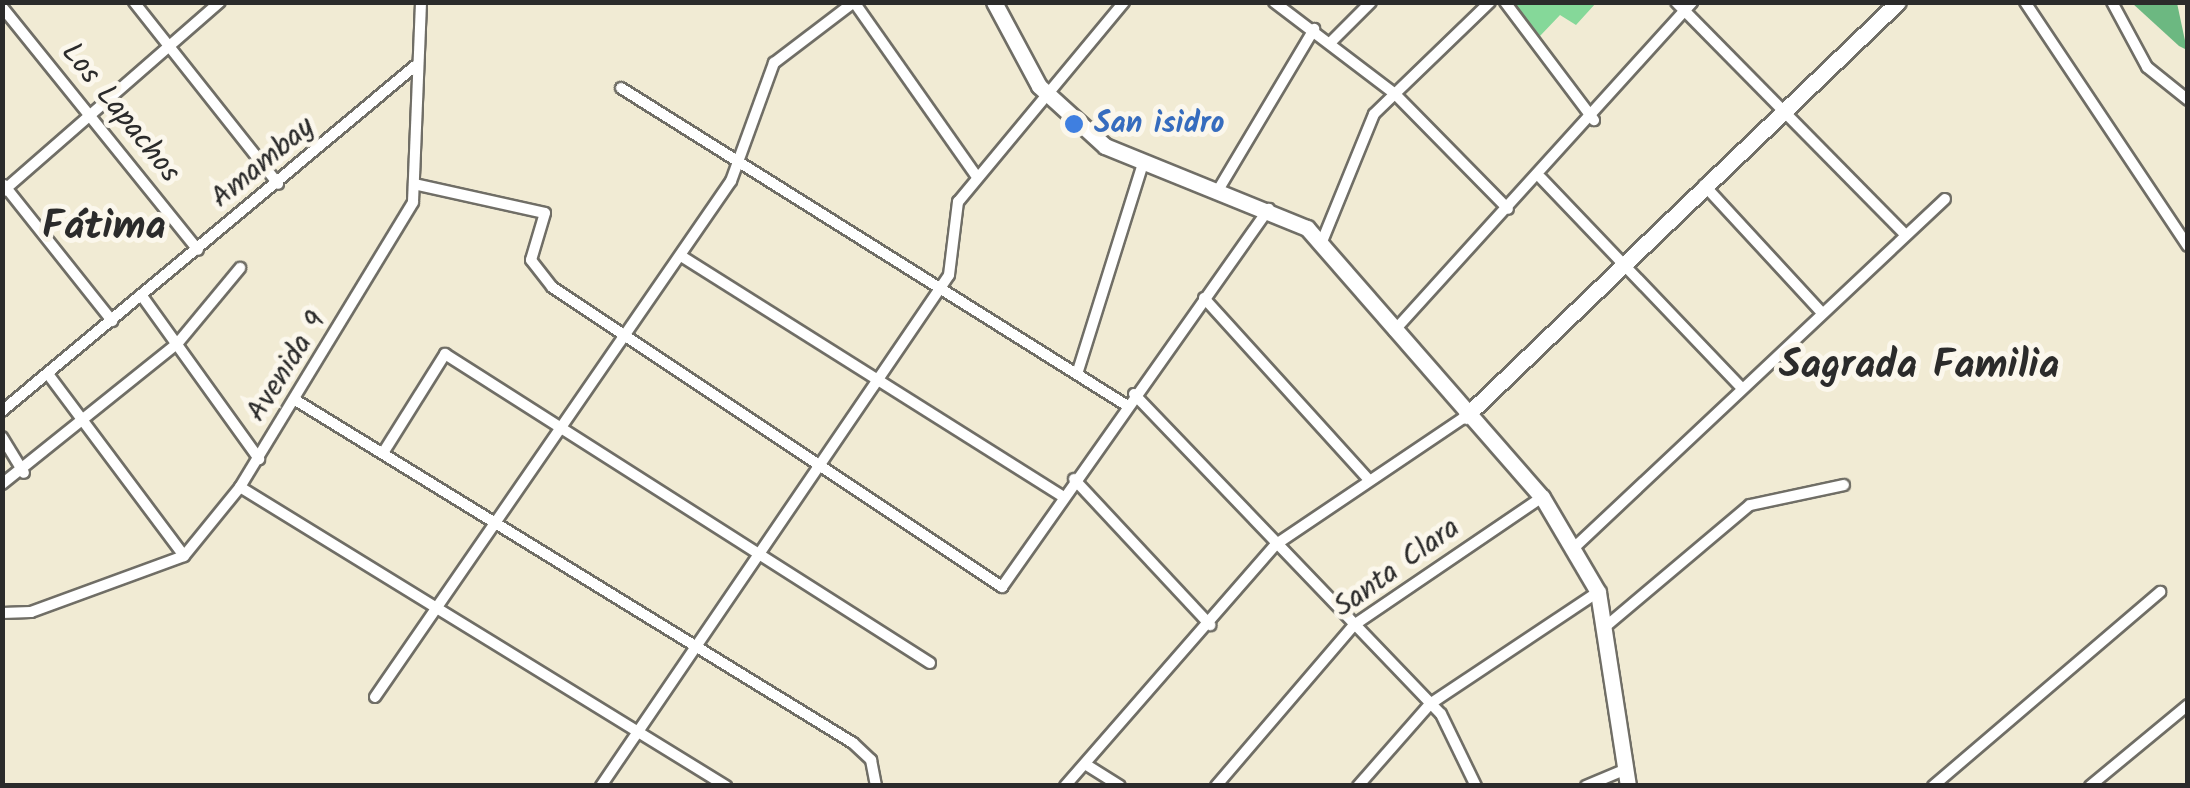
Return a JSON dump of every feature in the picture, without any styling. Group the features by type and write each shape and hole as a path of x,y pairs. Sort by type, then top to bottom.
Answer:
{"main road":[{"path":"994,2 1048,96 1142,167 1269,208 1321,244 1466,416 1542,497 1577,545 1598,592 1626,778"},
{"path":"1466,416 1785,104 1898,2"}],"street":[{"path":"134,2 278,184"},
{"path":"112,321 4,188 220,2"},
{"name":"Avenida 9","path":"184,556 240,488 399,231 414,184 420,2"},
{"path":"375,697 741,164 774,63 854,2 976,178"},
{"path":"601,786 882,381 942,286 954,212 976,178 1124,2"},
{"path":"1274,2 1332,41 1394,94 1508,209"},
{"path":"1332,41 1371,2"},
{"path":"1321,244 1374,114 1490,2"},
{"path":"1505,2 1594,120"},
{"path":"2025,2 2188,246"},
{"path":"2112,2 2146,67 2188,100"},
{"path":"1393,332 1594,120 1685,5 1785,104 1906,235"},
{"name":"Los Lapachos","path":"2,7 198,250"},
{"path":"1218,192 1314,28"},
{"name":"Amambay","path":"2,411 415,66"},
{"path":"621,88 1126,404"},
{"path":"1077,374 1142,167"},
{"path":"1541,178 1627,260 1742,388"},
{"path":"414,184 544,213 531,260 552,287 1002,587 1126,404 1269,208"},
{"path":"1703,184 1822,314"},
{"path":"1577,545 1945,199"},
{"path":"681,256 1062,496"},
{"path":"2,484 24,473 86,424 177,344 240,268"},
{"path":"142,296 259,459"},
{"path":"1204,298 1368,479"},
{"path":"383,453 445,354 930,663"},
{"path":"2,613 31,612 184,556 48,374"},
{"path":"1134,394 1430,704 1476,786"},
{"path":"297,401 701,644 853,743 871,760 876,786"},
{"path":"1065,786 1210,625 1275,546 1368,479 1466,416"},
{"path":"2,437 24,473"},
{"path":"1074,479 1210,625"},
{"path":"1606,627 1750,504 1844,484"},
{"path":"240,488 726,786"},
{"name":"Santa Clara","path":"1216,786 1354,624 1542,497"},
{"path":"1358,786 1430,704 1598,592"},
{"path":"1933,786 2160,592"},
{"path":"2090,786 2188,705"},
{"path":"1085,764 1120,786"},
{"path":"1586,786 1626,778"}],"green space":[{"path":"1514,3 1596,3 1576,25 1560,15 1540,36"},
{"path":"2132,3 2177,3 2187,50 2179,46"}],"place":[{"name":"San isidro","path":"1074,124"}],"district":[{"name":"Fátima","path":"104,227"},
{"name":"Sagrada Familia","path":"1919,366"}]}
